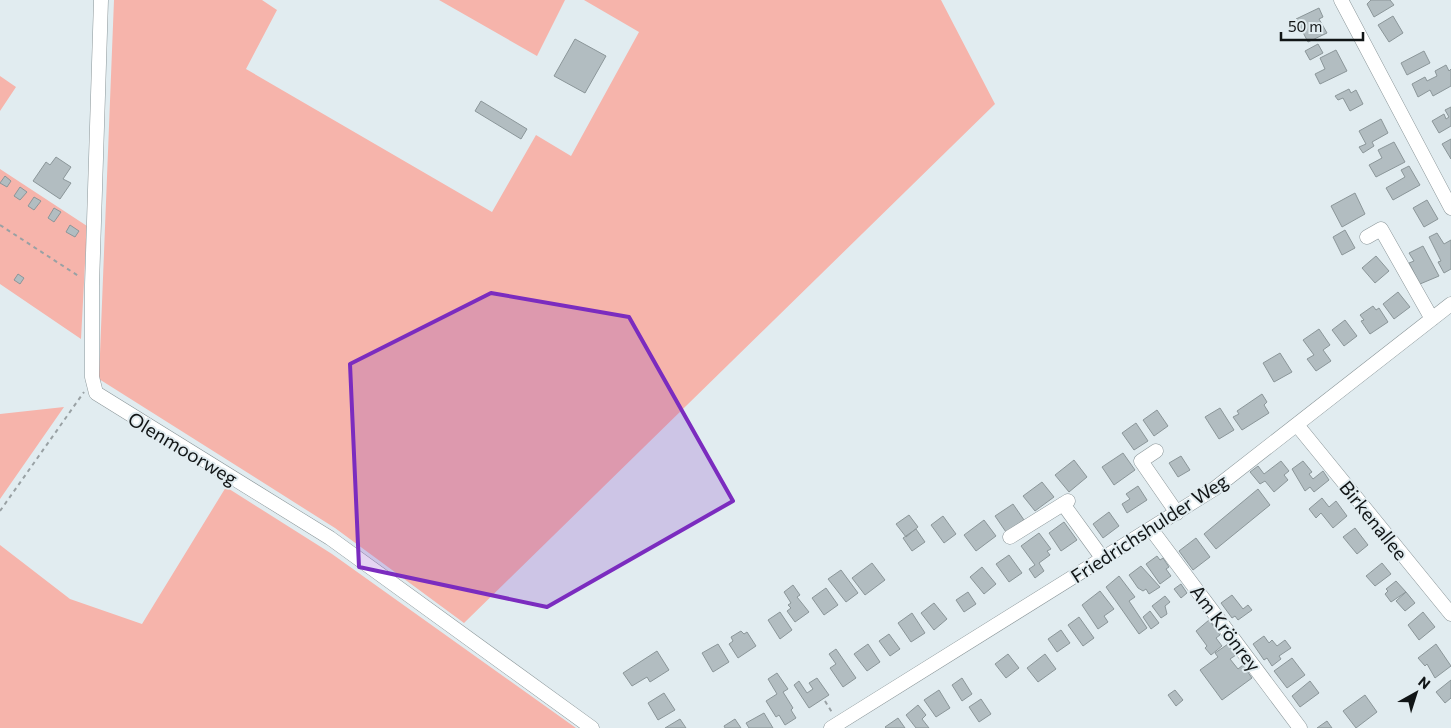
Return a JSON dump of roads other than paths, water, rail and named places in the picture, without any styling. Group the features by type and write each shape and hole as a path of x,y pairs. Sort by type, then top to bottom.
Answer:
{"street":[{"name":"Olenmoorweg","path":"101,0 92,285 92,377 96,393 104,400 330,538 592,728"},
{"path":"1341,0 1451,208"},
{"path":"1367,236 1381,229 1432,319"},
{"name":"Friedrichshulder Weg","path":"832,722 1103,559 1214,489 1451,304"},
{"name":"Birkenallee","path":"1297,425 1451,614"},
{"path":"1156,451 1141,461 1177,513"},
{"path":"1010,537 1065,503 1103,559"},
{"name":"Am Krönrey","path":"1151,529 1300,728"}]}
